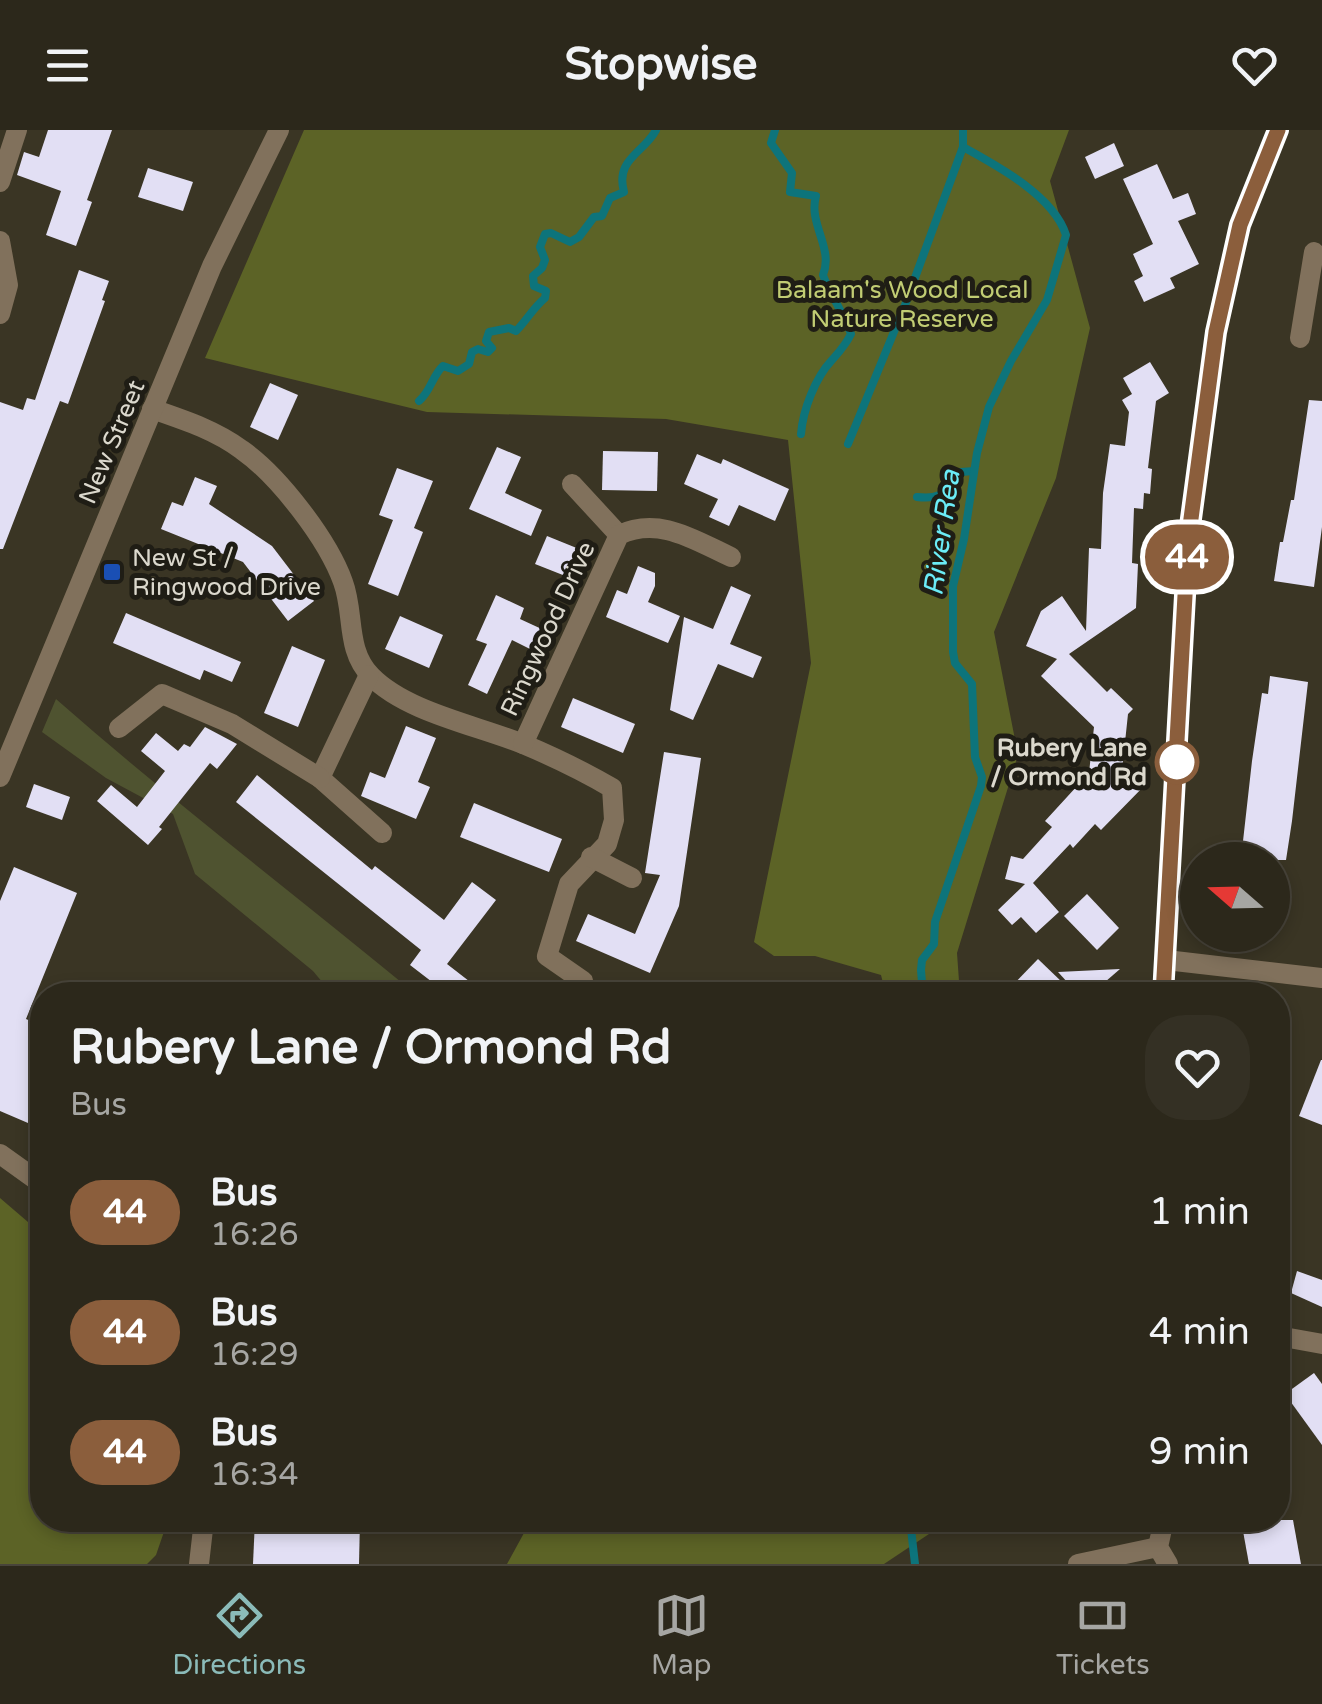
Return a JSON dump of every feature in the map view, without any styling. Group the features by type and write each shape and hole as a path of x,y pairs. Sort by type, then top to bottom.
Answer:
{"street":[{"path":"0,182 18,130"},
{"name":"New Street","path":"0,778 212,266 278,130"},
{"path":"1164,982 1188,541 1216,332 1240,225 1278,130"},
{"path":"0,241 8,285 0,314"},
{"path":"1300,338 1314,296 1314,252"},
{"path":"152,409 211,430 244,451 273,478 309,524 344,585 354,648 370,674 320,778"},
{"name":"Ringwood Drive","path":"572,484 619,535"},
{"name":"Ringwood Drive","path":"523,744 619,535 638,526 664,528 732,557"},
{"name":"Ringwood Drive","path":"370,674 400,698 523,744 612,788 614,820 606,844 570,884 548,956 583,981"},
{"path":"119,728 162,694 232,724 320,778 382,833"},
{"path":"591,857 632,878"},
{"path":"1166,960 1322,978"},
{"path":"0,1154 30,1175"},
{"path":"1290,1338 1322,1344"},
{"path":"199,1564 203,1532"},
{"path":"1078,1564 1163,1556"}],"green space":[{"name":"Balaam's Wood Local Nature Reserve","path":"304,130 1069,130 1050,181 1090,328 1056,478 994,632 1018,755 957,953 959,982 883,982 881,975 815,956 774,956 754,942 811,663 788,440 666,419 427,412 205,358"},
{"path":"56,699 401,982 322,982 195,874 173,814 106,778 42,732"},
{"path":"0,1198 30,1224 30,1532 164,1532 156,1555 147,1564 0,1564"},
{"path":"932,1532 884,1564 507,1564 524,1533"}],"building":[{"path":"48,130 112,130 87,200 92,202 76,246 46,235 61,191 17,175 24,152 39,157"},
{"path":"1114,143 1124,166 1095,179 1085,157"},
{"path":"1157,164 1173,199 1188,193 1196,214 1178,221 1199,264 1170,278 1175,288 1144,302 1134,281 1143,276 1133,254 1153,244 1123,179"},
{"path":"148,168 193,182 183,211 138,197"},
{"path":"79,270 109,281 102,300 105,301 68,404 60,401 0,549 0,402 23,410 27,398 35,400"},
{"path":"1150,362 1169,393 1156,401 1148,468 1152,469 1150,494 1144,493 1143,509 1134,508 1132,563 1138,564 1136,608 1069,654 1107,692 1111,688 1133,709 1128,714 1121,780 1147,783 1101,830 1095,824 1033,883 1059,912 1036,933 1021,917 1012,925 998,910 1025,884 1005,879 1011,856 1023,859 1052,827 1045,821 1089,773 1094,727 1041,676 1057,659 1026,646 1041,611 1062,596 1086,631 1089,548 1101,549 1110,444 1125,446 1129,412 1122,400 1132,394 1123,378"},
{"path":"270,383 298,395 278,440 250,427"},
{"path":"1309,400 1322,401 1322,527 1314,587 1274,581 1280,542 1294,500"},
{"path":"497,447 521,457 505,493 542,510 531,536 469,509"},
{"path":"603,451 658,452 657,491 602,490"},
{"path":"697,454 721,464 723,459 789,489 775,521 739,505 729,526 709,517 718,499 684,484"},
{"path":"397,468 433,481 414,528 423,532 398,596 368,584 393,520 379,515"},
{"path":"195,477 217,486 209,504 272,546 314,601 288,621 243,562 161,529 172,502 183,506"},
{"path":"547,536 589,553 578,581 535,564"},
{"path":"638,566 655,573 655,586 648,602 680,616 668,643 606,617 617,590 627,594"},
{"path":"731,586 751,595 730,644 762,657 753,678 718,664 693,720 670,710 684,617 713,629"},
{"path":"496,595 524,608 520,619 546,631 536,652 512,640 487,694 468,685 487,644 476,640"},
{"path":"126,613 241,662 232,682 204,670 200,680 113,643"},
{"path":"400,616 443,635 429,668 385,649"},
{"path":"292,646 325,660 298,727 264,713"},
{"path":"1270,676 1308,682 1289,842 1243,842 1262,693 1268,694"},
{"path":"573,698 635,724 623,753 561,727"},
{"path":"406,726 436,738 418,782 430,787 416,819 361,796 370,772 385,778"},
{"path":"205,727 237,744 217,769 210,763 148,845 97,801 111,785 137,807 165,771 141,751 156,733 178,751 184,744 190,747"},
{"path":"664,752 701,758 679,906 650,973 576,941 588,914 635,934 660,875 645,873"},
{"path":"257,775 372,870 375,866 444,920 472,882 496,900 447,964 470,982 432,982 410,965 421,950 236,802"},
{"path":"34,784 70,797 62,820 26,807"},
{"path":"474,803 562,839 549,872 460,837"},
{"path":"14,867 77,893 41,982 30,982 26,1019 30,1021 30,1124 0,1111 0,901"},
{"path":"1087,894 1119,928 1097,950 1064,916"},
{"path":"1038,959 1062,982 1016,982"},
{"path":"1120,969 1105,982 1067,982 1058,972"},
{"path":"1322,1060 1322,1125 1299,1116"},
{"path":"1297,1271 1322,1280 1322,1307 1291,1293"},
{"path":"1314,1373 1322,1384 1322,1445 1290,1401 1290,1390"},
{"path":"1293,1520 1301,1564 1249,1564 1243,1532 1290,1532"},
{"path":"254,1532 360,1532 359,1564 253,1564"}],"waterway":[{"path":"419,401 443,366 458,371 469,364 472,352 488,352 492,348 486,341 489,332 509,328 516,331 520,327 545,298 546,291 534,286 533,276 545,260 540,247 545,234 570,242 579,237 594,217 602,216 610,198 624,192 622,181 627,164 656,130"},
{"path":"775,130 771,143 792,173 790,192 816,196 815,216 826,265 823,275 851,334 815,385 801,434"},
{"name":"River Rea","path":"922,982 922,960 934,944 935,922 982,777 975,757 972,684 955,663 953,652 953,586 977,453 989,407 1047,300 1066,235 1037,195 963,147 963,130"},
{"path":"848,444 963,147"},
{"path":"917,497 939,495 961,472 974,471"},
{"name":"River Rea","path":"911,1532 915,1564"}],"bus line":[{"name":"44","path":"1164,982 1188,541 1216,332 1240,225 1278,130"}],"place":[{"name":"New St / Ringwood Drive","path":"112,572"},
{"name":"Rubery Lane / Ormond Rd","path":"1177,762"}]}
